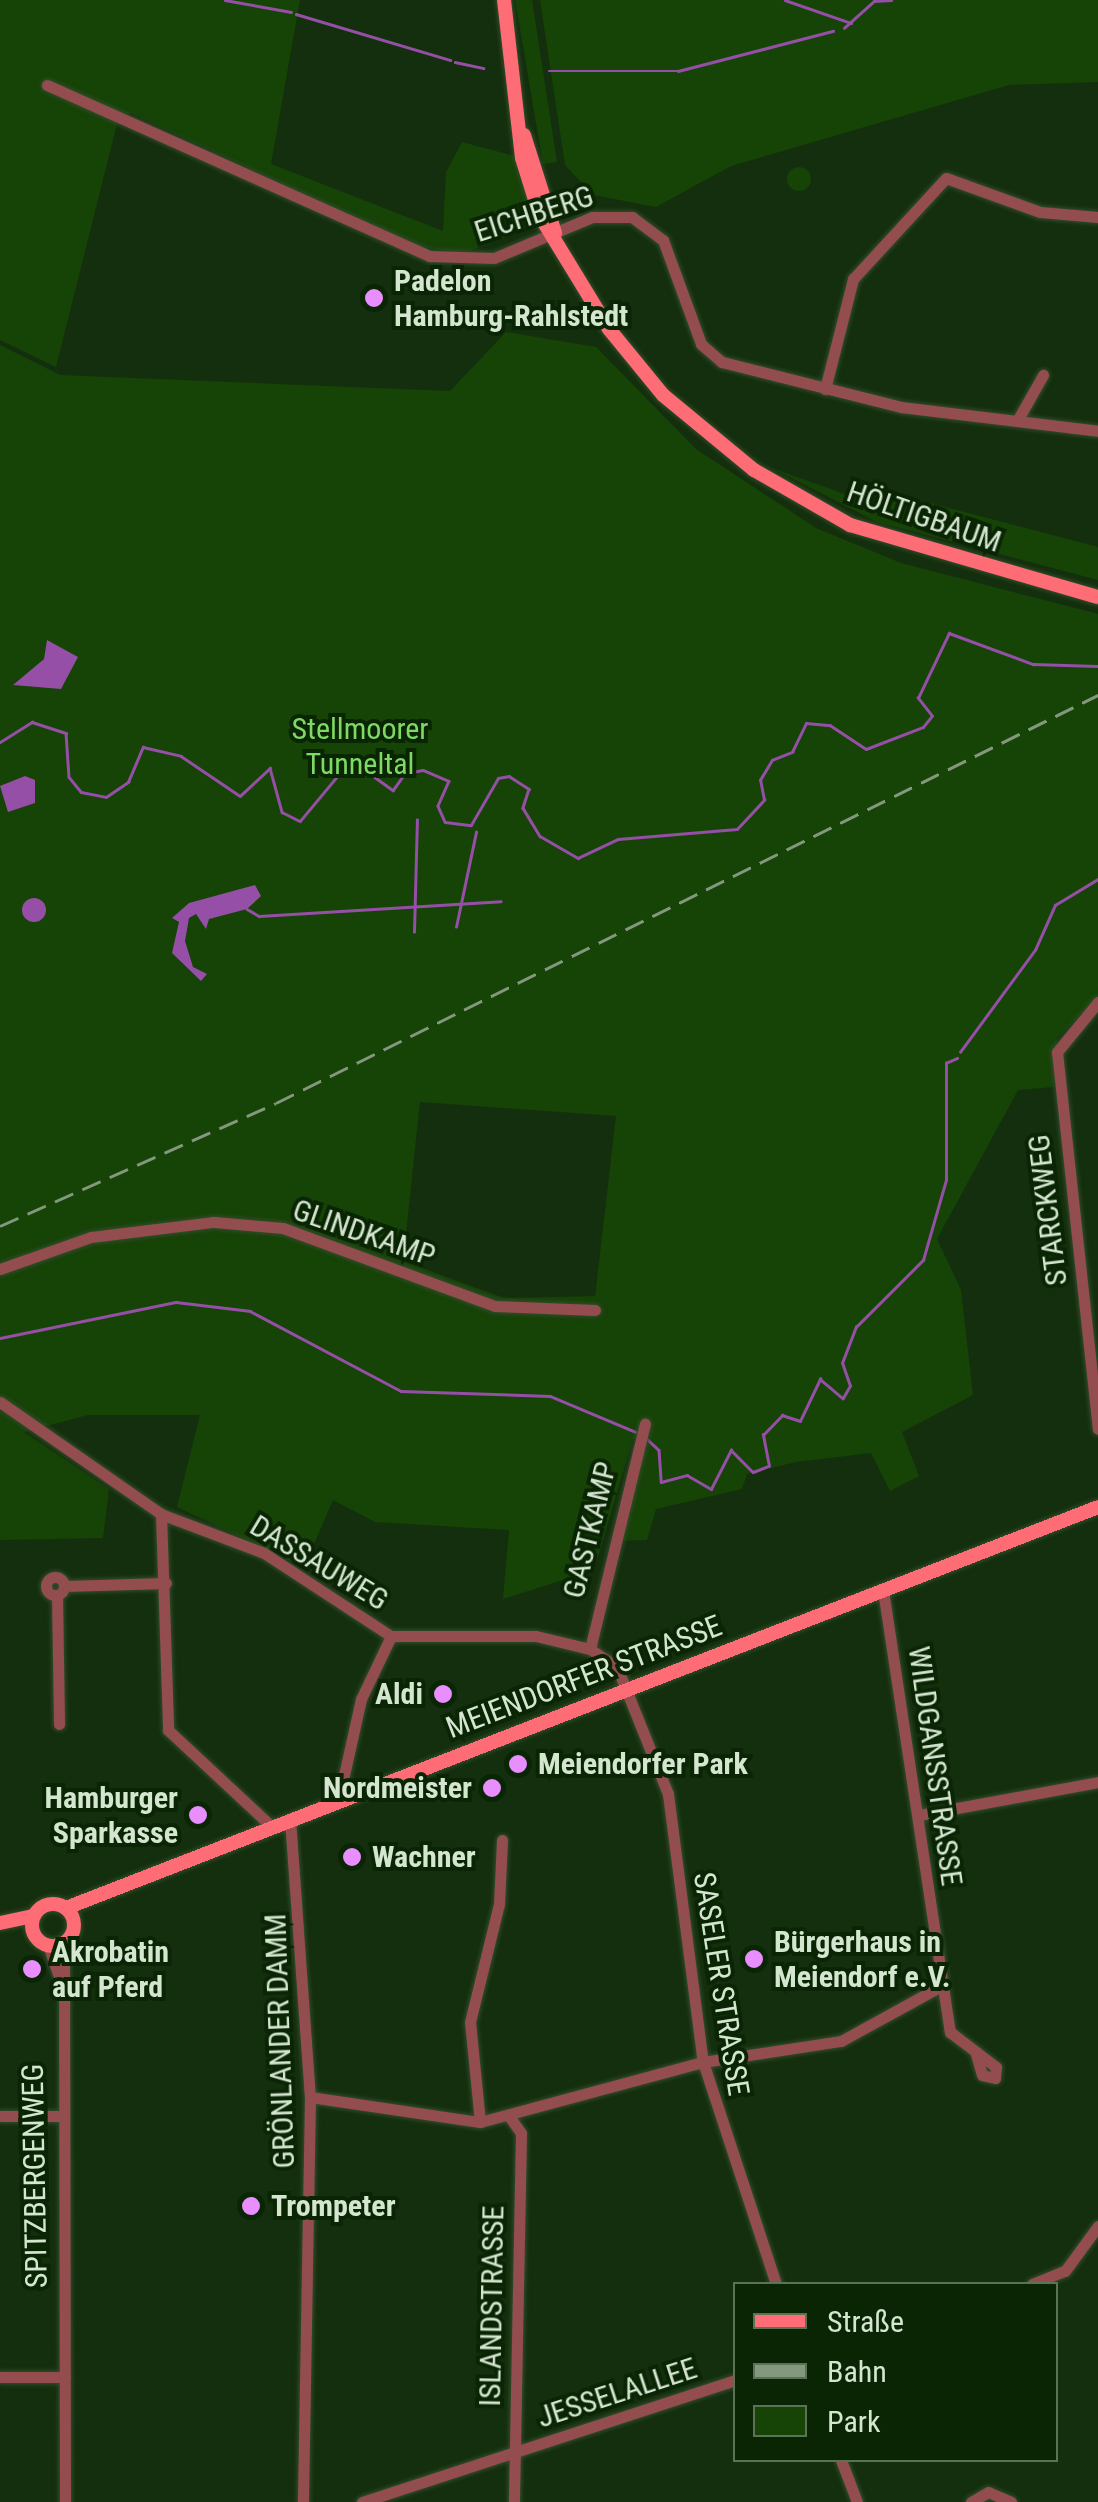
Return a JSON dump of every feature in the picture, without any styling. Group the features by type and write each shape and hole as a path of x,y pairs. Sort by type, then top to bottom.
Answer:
{"main road":[{"name":"HÖLTIGBAUM","path":"504,0 520,126 556,234 650,381 780,488 896,543 1098,597"},
{"name":"MEIENDORFER STRASSE","path":"1,1923 34,1923 48,1904 70,1913 91,1900 272,1827 1098,1507"},
{"path":"34,1923 56,1945 70,1913"}],"street":[{"name":"EICHBERG","path":"47,85 430,256 479,260 602,215 645,223 665,244 710,355 825,389 1098,431"},
{"path":"825,389 853,279 946,178 1040,212 1098,217"},
{"path":"1017,421 1043,375"},
{"name":"STARCKWEG","path":"1098,1002 1057,1052 1098,1429"},
{"name":"GLINDKAMP","path":"0,1270 92,1237 214,1222 283,1228 495,1306 595,1310"},
{"name":"DASSAUWEG","path":"0,1402 161,1514 264,1553 391,1636 478,1630 590,1649"},
{"name":"GASTKAMP","path":"590,1649 645,1424"},
{"path":"161,1514 168,1730 272,1827"},
{"path":"60,1724 60,1590 166,1583"},
{"name":"WILDGANSSTRASSE","path":"883,1590 952,2037 976,2054"},
{"path":"338,1802 360,1699 391,1636"},
{"path":"590,1649 617,1667 628,1689"},
{"name":"SASELER STRASSE","path":"628,1689 668,1794 703,2062 775,2282"},
{"path":"918,1815 1098,1782"},
{"name":"GRÖNLANDER DAMM","path":"290,1820 310,2097 303,2502"},
{"path":"480,2122 470,2022 499,1904 502,1840"},
{"name":"SPITZBERGENWEG","path":"56,1945 65,2502"},
{"path":"310,2097 480,2122 703,2062 841,2041 942,1985"},
{"path":"0,2116 58,2116"},
{"name":"ISLANDSTRASSE","path":"509,2116 521,2133 514,2502"},
{"path":"1037,2282 1065,2271 1098,2226"},
{"path":"0,2377 65,2377"},
{"name":"JESSELALLEE","path":"362,2502 733,2381"},
{"path":"842,2462 857,2502"},
{"path":"971,2502 988,2492 1010,2502"}],"green space":[{"path":"0,0 300,0 271,164 443,231 446,172 462,142 515,156 533,213 526,229 464,253 416,246 131,113 118,120 56,367 0,340"},
{"path":"515,0 532,0 557,162 543,164"},
{"path":"540,0 1098,0 1098,82 1009,85 731,166 656,207 593,195 565,165"},
{"path":"799,167 811,179 799,191 787,179"},
{"name":"Stellmoorer Tunneltal","path":"506,332 596,347 696,449 816,528 901,563 1098,614 1098,998 1057,1038 1054,1087 1018,1090 937,1239 961,1290 973,1395 902,1432 919,1476 890,1491 871,1453 796,1462 747,1474 742,1489 656,1509 647,1540 616,1541 642,1439 633,1439 594,1570 503,1599 509,1530 375,1522 333,1500 304,1567 177,1507 200,1415 88,1415 24,1432 109,1489 103,1538 0,1540 0,345 60,375 450,391","holes":["420,1102 616,1116 595,1296 504,1298 403,1261"]},
{"path":"772,468 886,509 892,493 1098,547 1098,580 877,522"}],"shaded area":[{"path":"47,640 78,657 61,689 13,685 44,659"},
{"path":"25,776 35,780 35,803 8,812 0,786"},
{"path":"255,885 261,896 247,909 209,919 206,929 196,914 189,918 185,941 193,967 207,974 201,981 172,953 179,922 172,918 189,903"},
{"path":"34,898 43,901 43,919 34,922 25,919 22,910 25,901"}],"waterway":[{"path":"225,0 291,12"},
{"path":"785,0 851,23"},
{"path":"844,28 874,1 891,0"},
{"path":"296,14 450,60"},
{"path":"549,71 678,71 833,31"},
{"path":"455,62 483,68"},
{"path":"0,742 32,722 66,733 69,777 81,792 106,797 128,782 143,747 181,756 240,796 270,768 282,812 300,821 339,774 372,775 393,790 405,773 423,770 449,781 438,806 445,822 471,825 498,778 509,776 529,789 523,808 540,836 578,858 618,839 737,829 764,800 760,780 772,760 792,752 806,723 830,725 866,749 923,727 932,716 918,698 949,633 1033,664 1098,666"},
{"path":"414,932 417,820"},
{"path":"456,927 476,832"},
{"path":"960,1052 1035,950 1055,905 1098,879"},
{"path":"247,909 259,916 501,901"},
{"path":"647,1439 659,1450 661,1482 687,1475 711,1489 731,1450 753,1472 769,1466 763,1435 782,1415 800,1421 820,1379 843,1398 850,1386 842,1363 856,1327 923,1260 946,1180 946,1063 957,1058"},
{"path":"0,1338 176,1302 250,1311 401,1391 550,1396 636,1432"}],"railway":[{"path":"0,1226 276,1103 1098,695"}],"place":[{"name":"Padelon Hamburg-Rahlstedt","path":"374,298"},
{"name":"Aldi","path":"443,1694"},
{"name":"Meiendorfer Park","path":"518,1764"},
{"name":"Nordmeister","path":"492,1788"},
{"name":"Hamburger Sparkasse","path":"198,1815"},
{"name":"Wachner","path":"352,1857"},
{"name":"Bürgerhaus in Meiendorf e.V.","path":"754,1959"},
{"name":"Akrobatin auf Pferd","path":"32,1969"},
{"name":"Trompeter","path":"251,2206"}]}
